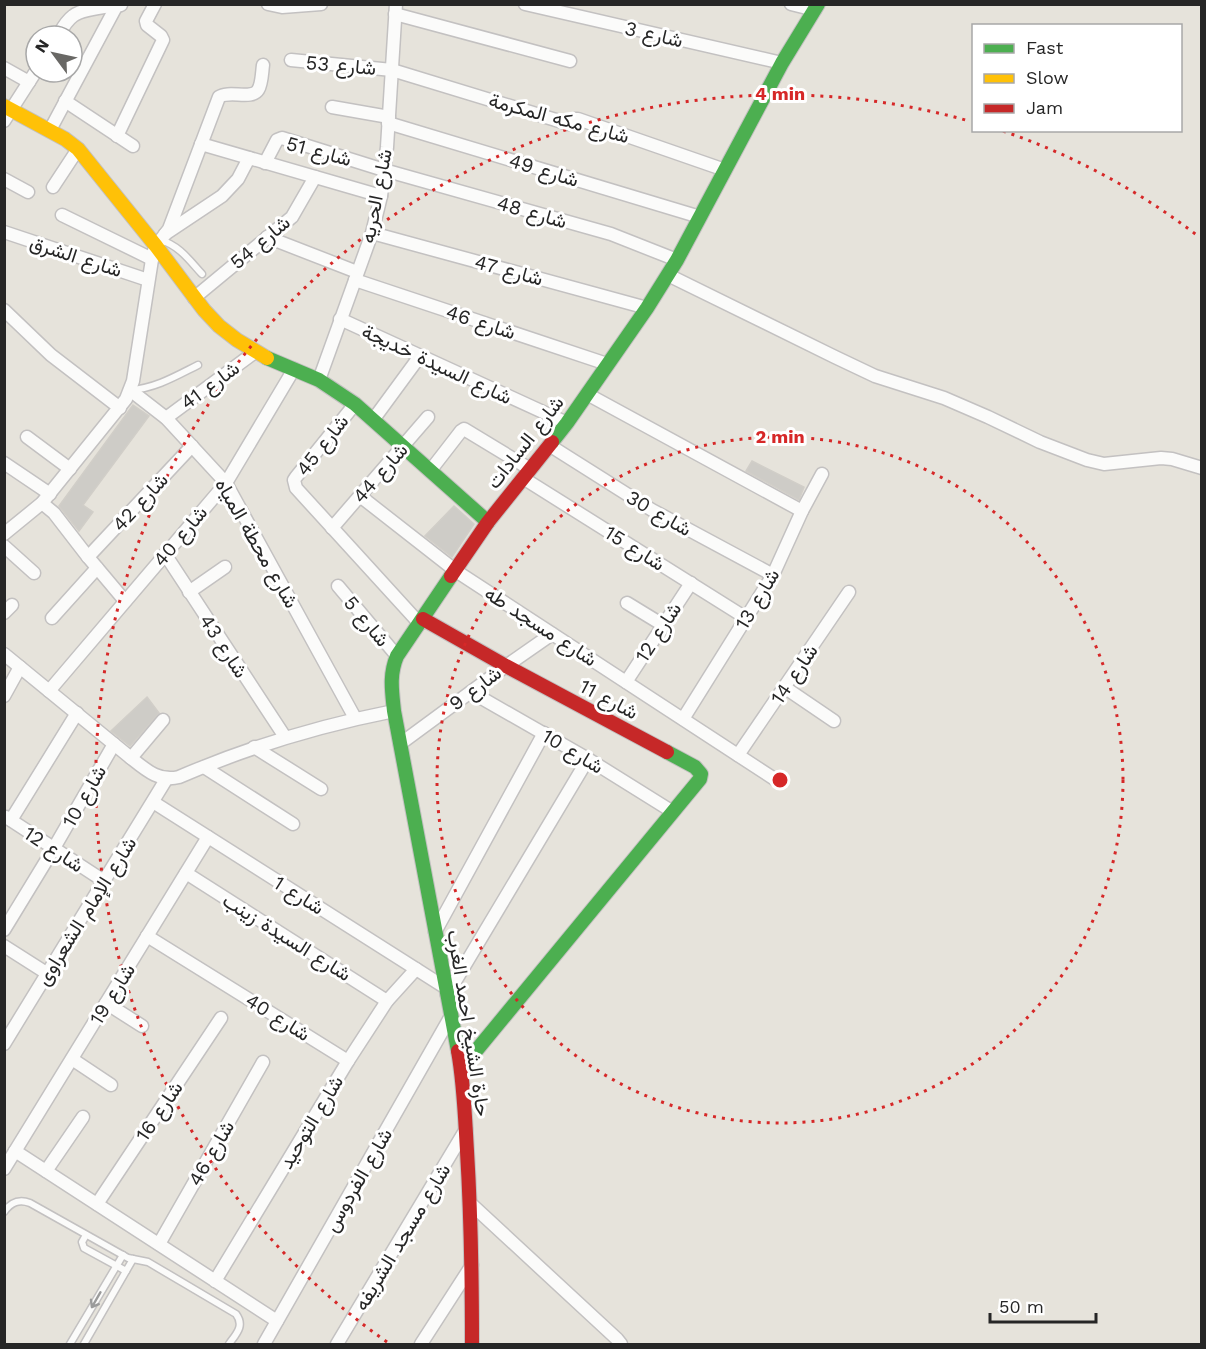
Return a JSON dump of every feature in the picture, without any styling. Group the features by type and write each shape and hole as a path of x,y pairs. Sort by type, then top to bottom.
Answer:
{"street":[{"path":"117,135 163,40 146,23 155,4"},
{"path":"268,4 282,6 321,4"},
{"name":"شارع 3","path":"525,4 782,63"},
{"path":"791,4 817,7"},
{"path":"66,24 73,15 80,12 103,6 120,5"},
{"path":"50,130 120,5"},
{"name":"شارع السادات","path":"394,711 390,680 397,657 488,522 567,423 647,308 677,260 782,63 817,7"},
{"path":"396,9 570,61"},
{"name":"شارع الحريه","path":"319,380 372,233 381,196 389,120 396,9"},
{"name":"شارع 53","path":"291,60 392,69"},
{"path":"7,529 46,499 120,408 130,390 135,372 148,280 158,245 169,229 218,100 224,94 256,93 259,89 263,65"},
{"path":"4,68 24,79"},
{"name":"شارع مكه المكرمة","path":"392,69 569,124 578,119 725,170"},
{"path":"28,84 7,112 50,130 78,149 158,245 194,298 219,326 255,352 319,380 355,404 488,522"},
{"path":"65,101 133,146"},
{"name":"شارع 49","path":"332,107 389,120 700,217"},
{"name":"شارع 51","path":"265,163 276,141 280,138 384,170"},
{"path":"201,144 381,196"},
{"path":"53,187 78,149"},
{"path":"158,245 222,196 238,179 249,158"},
{"name":"شارع 48","path":"384,170 611,234 677,260"},
{"name":"شارع 54","path":"194,298 294,213 315,177"},
{"path":"4,179 28,192"},
{"path":"62,215 158,245"},
{"name":"شارع الشرق","path":"4,232 148,280"},
{"name":"شارع 47","path":"372,233 647,308"},
{"name":"شارع 46","path":"267,237 356,276 607,364"},
{"path":"668,274 875,376 944,399 1079,457 1104,464 1161,458 1202,468"},
{"path":"4,310 51,356 120,408"},
{"name":"شارع السيدة خديجة","path":"340,320 567,423"},
{"name":"شارع 41","path":"166,418 255,352"},
{"path":"373,420 420,356"},
{"name":"شارع 40","path":"49,691 226,483 294,369"},
{"name":"شارع محطة المياه","path":"130,390 166,418 226,483 355,718"},
{"path":"587,394 802,512"},
{"name":"شارع 45","path":"332,528 296,488 294,480 355,404"},
{"name":"شارع 44","path":"332,528 428,417"},
{"path":"430,471 464,429 527,473"},
{"path":"27,437 70,469"},
{"name":"شارع 30","path":"549,445 651,510 773,575"},
{"name":"شارع 42","path":"88,557 192,446"},
{"path":"4,463 46,499 88,557 125,601"},
{"name":"شارع 15","path":"527,473 746,618"},
{"name":"شارع 13","path":"683,719 773,575 822,474"},
{"name":"شارع مسجد طه","path":"360,496 456,571 776,780"},
{"path":"332,528 422,622"},
{"path":"4,546 34,573"},
{"name":"شارع 43","path":"165,554 285,737"},
{"path":"189,592 225,567"},
{"path":"52,618 97,568"},
{"name":"شارع 12","path":"626,682 691,583"},
{"name":"شارع 5","path":"338,586 397,657"},
{"name":"شارع 14","path":"738,755 849,592"},
{"path":"627,603 663,626"},
{"name":"شارع 11","path":"422,622 695,767 700,772 700,779 673,812"},
{"name":"شارع 9","path":"400,744 552,634"},
{"path":"4,654 131,758 150,773 161,778 173,778 285,737 355,718 394,711"},
{"path":"4,696 20,667"},
{"path":"784,687 834,721"},
{"name":"شارع 10","path":"471,692 588,759 673,812"},
{"name":"حارة الشيخ احمد الغرب","path":"394,711 461,1069 473,1264 472,1344"},
{"path":"8,818 77,713"},
{"path":"131,758 163,720"},
{"path":"435,932 544,734"},
{"name":"شارع 10","path":"4,930 114,744"},
{"path":"254,747 321,789"},
{"path":"446,991 588,759"},
{"path":"204,767 293,824"},
{"name":"شارع الإمام الشعراوى","path":"4,1044 153,802 173,778"},
{"name":"شارع 1","path":"153,802 416,969 446,991"},
{"path":"461,1069 673,812"},
{"name":"شارع 12","path":"8,818 105,881"},
{"name":"شارع 19","path":"9,1158 208,837"},
{"name":"شارع السيدة زينب","path":"186,873 387,1001"},
{"name":"شارع 40","path":"147,936 348,1061"},
{"path":"4,946 48,974"},
{"name":"شارع التوحيد","path":"215,1281 348,1061 387,1001 416,969"},
{"path":"106,1003 142,1026"},
{"name":"شارع الفردوس","path":"264,1344 451,1016"},
{"name":"شارع 16","path":"97,1204 221,1018"},
{"path":"72,1059 111,1085"},
{"name":"شارع 46","path":"159,1244 263,1062"},
{"path":"46,1171 83,1117"},
{"name":"شارع مسجد الشريفه","path":"337,1344 466,1129"},
{"path":"9,1158 46,1171 278,1321"},
{"path":"470,1203 621,1344"},
{"path":"421,1344 473,1264"}],"lane":[{"path":"158,245 166,242 179,249 202,274"},
{"path":"130,390 152,386 198,365"},
{"path":"4,1212 17,1201 30,1203 123,1255 148,1262 236,1314 240,1327 230,1344"},
{"path":"86,1235 82,1242 83,1247 126,1271"},
{"path":"70,1344 123,1255"},
{"path":"84,1344 133,1259"}],"building":[{"path":"133,405 149,416 83,505 93,512 79,531 59,506"},
{"path":"752,461 804,487 799,500 746,471"},
{"path":"454,506 474,524 452,557 425,536"},
{"path":"147,697 159,713 130,746 111,731"}],"traffic: fast":[{"path":"552,442 647,308 677,260 782,63 818,4"},
{"path":"267,358 319,380 355,404 488,522"},
{"path":"451,576 397,656 392,683 394,711 458,1051"},
{"path":"461,1069 700,779 701,774 695,767 667,752"}],"traffic: slow":[{"path":"4,106 65,139 78,149 204,310 237,340 267,358"}],"traffic: jam":[{"path":"451,576 488,522 552,442"},
{"path":"423,619 667,752"},
{"path":"458,1051 463,1088 468,1175 472,1344"}]}
